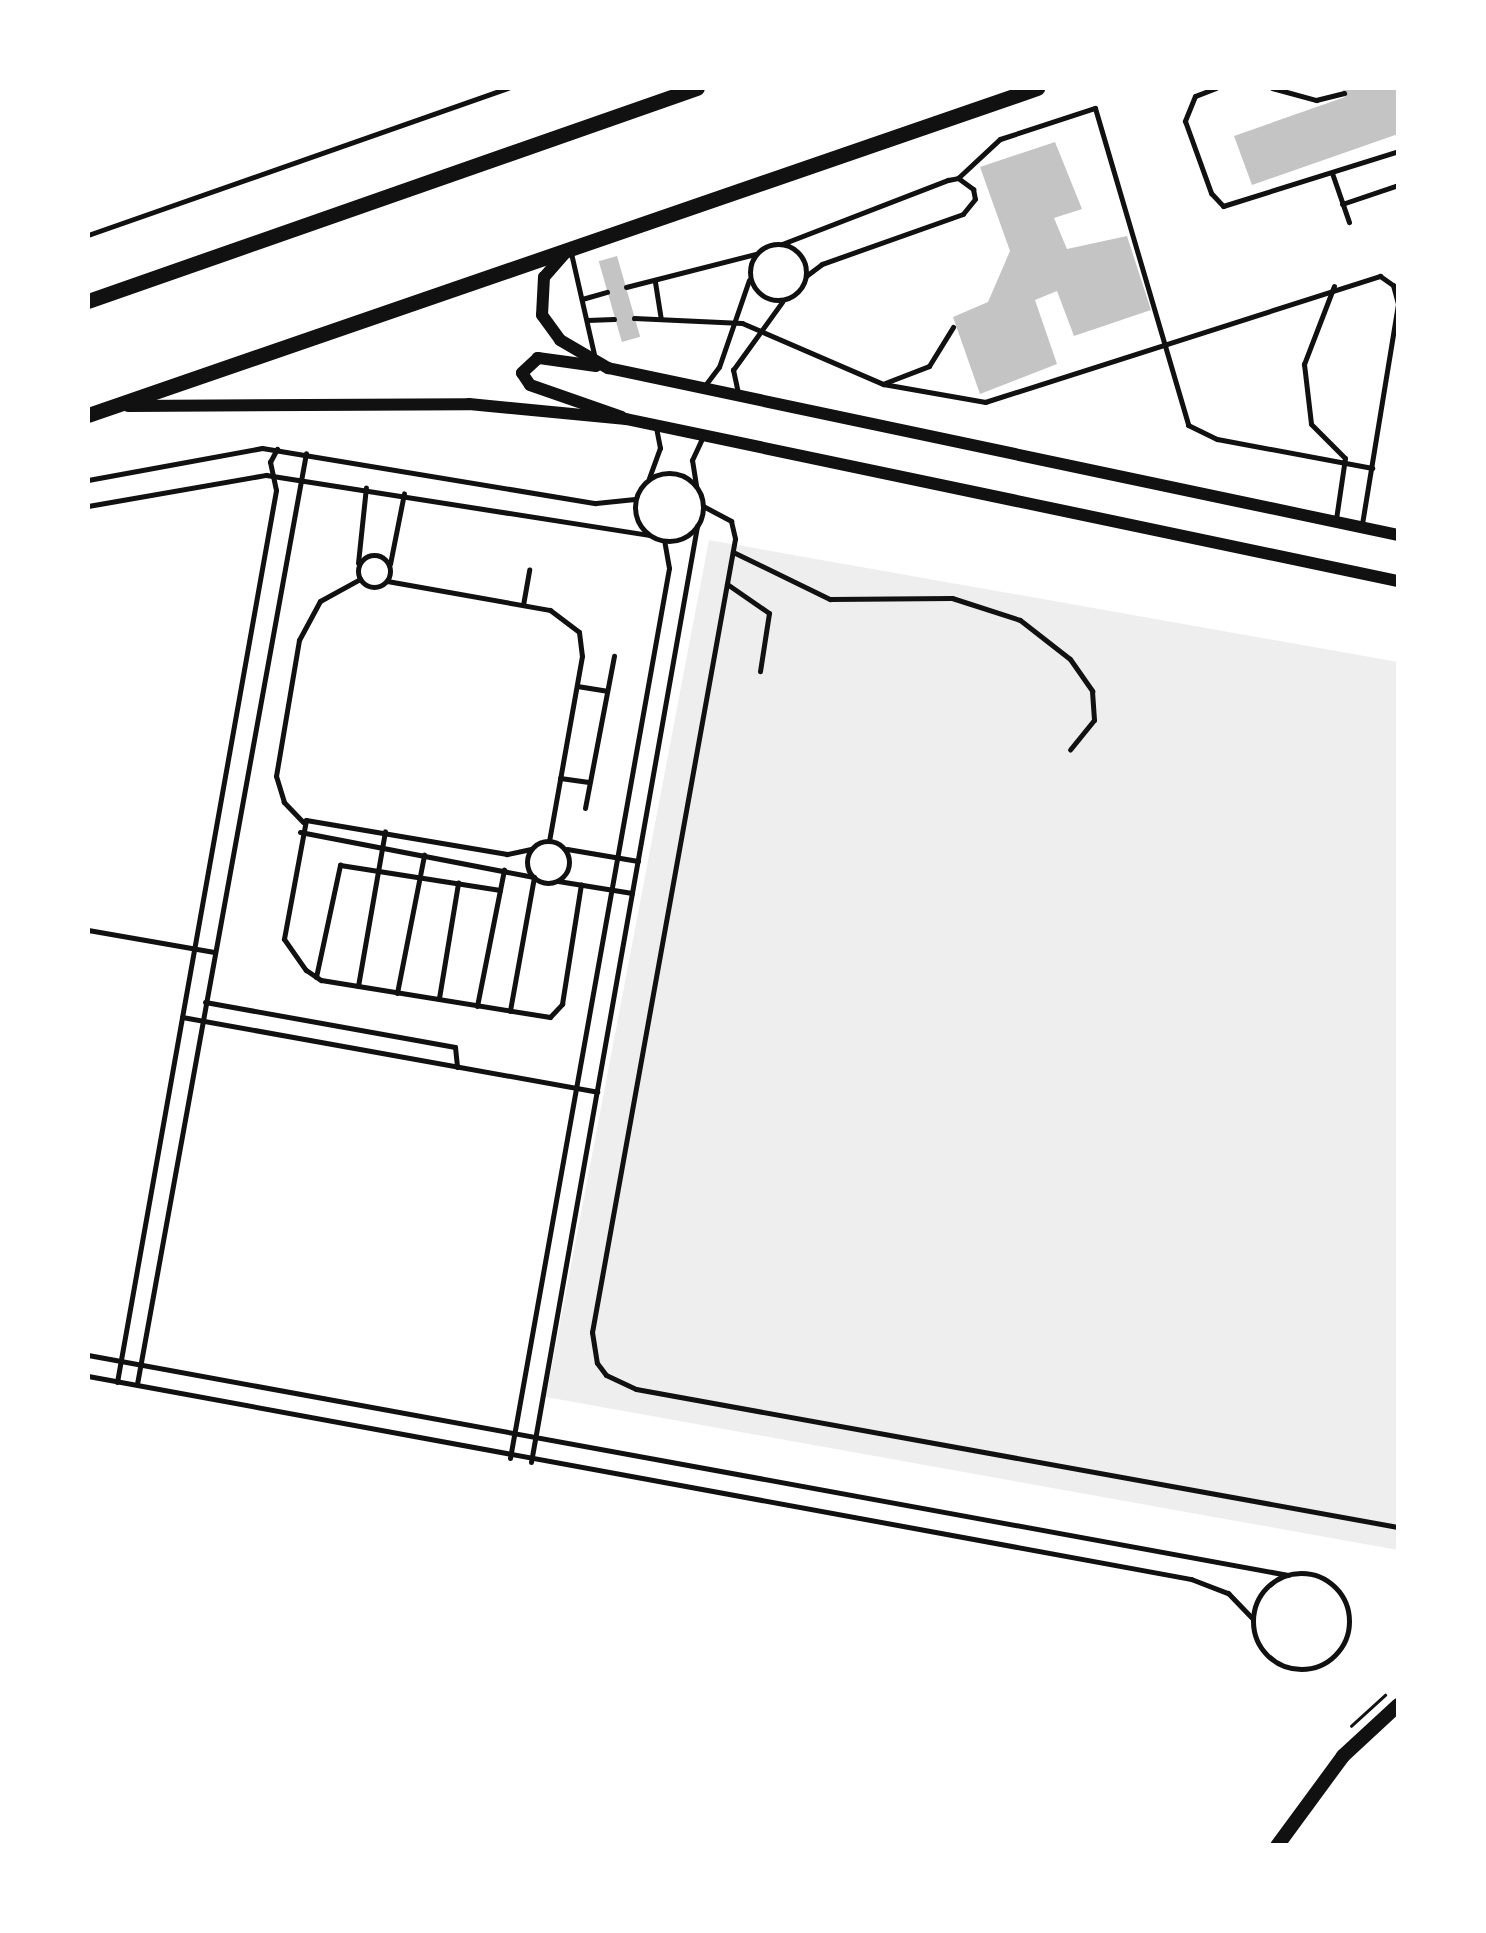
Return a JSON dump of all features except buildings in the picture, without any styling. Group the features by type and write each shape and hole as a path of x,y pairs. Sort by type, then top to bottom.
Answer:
{"main road":[{"path":"88,301 697,88"},
{"path":"88,415 1037,88"},
{"path":"1277,1846 1343,1756 1398,1705"}],"street":[{"path":"568,251 544,277 542,316 560,340 602,364"},
{"path":"626,419 596,404 530,385 522,373 538,358 602,364 1398,535"},
{"path":"105,409 198,402 426,403 626,419 1398,581"}],"lane":[{"path":"88,234 508,88"},
{"path":"1216,88 1195,96 1186,121 1215,200 1232,207 1398,151"},
{"path":"1272,88 1299,97 1344,93"},
{"path":"1299,97 1300,88"},
{"path":"626,288 758,253 958,178 1000,138 1096,108 1179,407 1201,434 1372,468"},
{"path":"1332,174 1349,222"},
{"path":"740,395 734,370 783,300 799,292 806,276 822,264 962,214 975,199 973,189 958,178"},
{"path":"1342,204 1398,185"},
{"path":"782,244 798,252 806,276"},
{"path":"568,251 602,364"},
{"path":"701,387 716,373 758,253"},
{"path":"634,318 735,322 882,384 984,402 1334,286 1380,276 1398,297 1361,529"},
{"path":"750,278 758,293 783,300"},
{"path":"656,279 652,293 662,319"},
{"path":"1334,286 1304,364 1311,424 1344,452 1336,524"},
{"path":"582,299 607,292"},
{"path":"587,320 614,319"},
{"path":"882,384 929,366 953,327"},
{"path":"648,535 636,519 636,499 658,460 656,424"},
{"path":"531,1462 703,506 692,460 705,435"},
{"path":"88,480 221,451 276,449 596,503 636,499"},
{"path":"118,1382 195,949 276,449"},
{"path":"137,1384 306,453"},
{"path":"646,482 668,473 697,488"},
{"path":"88,506 220,479 274,476 404,493 664,541 683,538 698,526"},
{"path":"366,487 358,566 360,579 370,586 387,581 523,605 559,613 574,625 583,648 549,841"},
{"path":"387,581 404,493"},
{"path":"703,506 731,521 733,552 592,1332 597,1363 606,1375 636,1389 1398,1527"},
{"path":"510,1458 670,568 664,541"},
{"path":"733,552 830,598 952,598 1020,620 1070,660 1092,691 1094,720 1070,750"},
{"path":"358,566 372,554 390,567"},
{"path":"523,605 528,570"},
{"path":"360,579 320,601 299,640 276,776 284,802 303,822 506,854 549,841"},
{"path":"727,584 769,612 760,671"},
{"path":"585,808 614,656"},
{"path":"576,686 607,691"},
{"path":"560,778 589,782"},
{"path":"303,822 283,932 289,949 316,977 546,1017 560,1008 581,884"},
{"path":"300,832 632,893"},
{"path":"358,986 384,832"},
{"path":"549,841 564,849 638,861"},
{"path":"510,1011 534,878 527,867 531,849"},
{"path":"558,880 568,870 564,849"},
{"path":"398,992 424,855"},
{"path":"316,977 337,868 378,869 500,890"},
{"path":"477,1006 504,870"},
{"path":"438,999 458,883"},
{"path":"88,930 214,952"},
{"path":"205,1002 455,1047 457,1067"},
{"path":"182,1017 596,1092"},
{"path":"88,1355 1327,1580 1345,1601 1349,1627 1338,1652 1316,1667 1290,1668 1266,1655 1252,1618 1228,1593 1191,1579 531,1462 88,1376"},
{"path":"1252,1618 1260,1595 1288,1574"}],"shaded area":[{"path":"709,540 1398,662 1398,1550 546,1397"}]}
